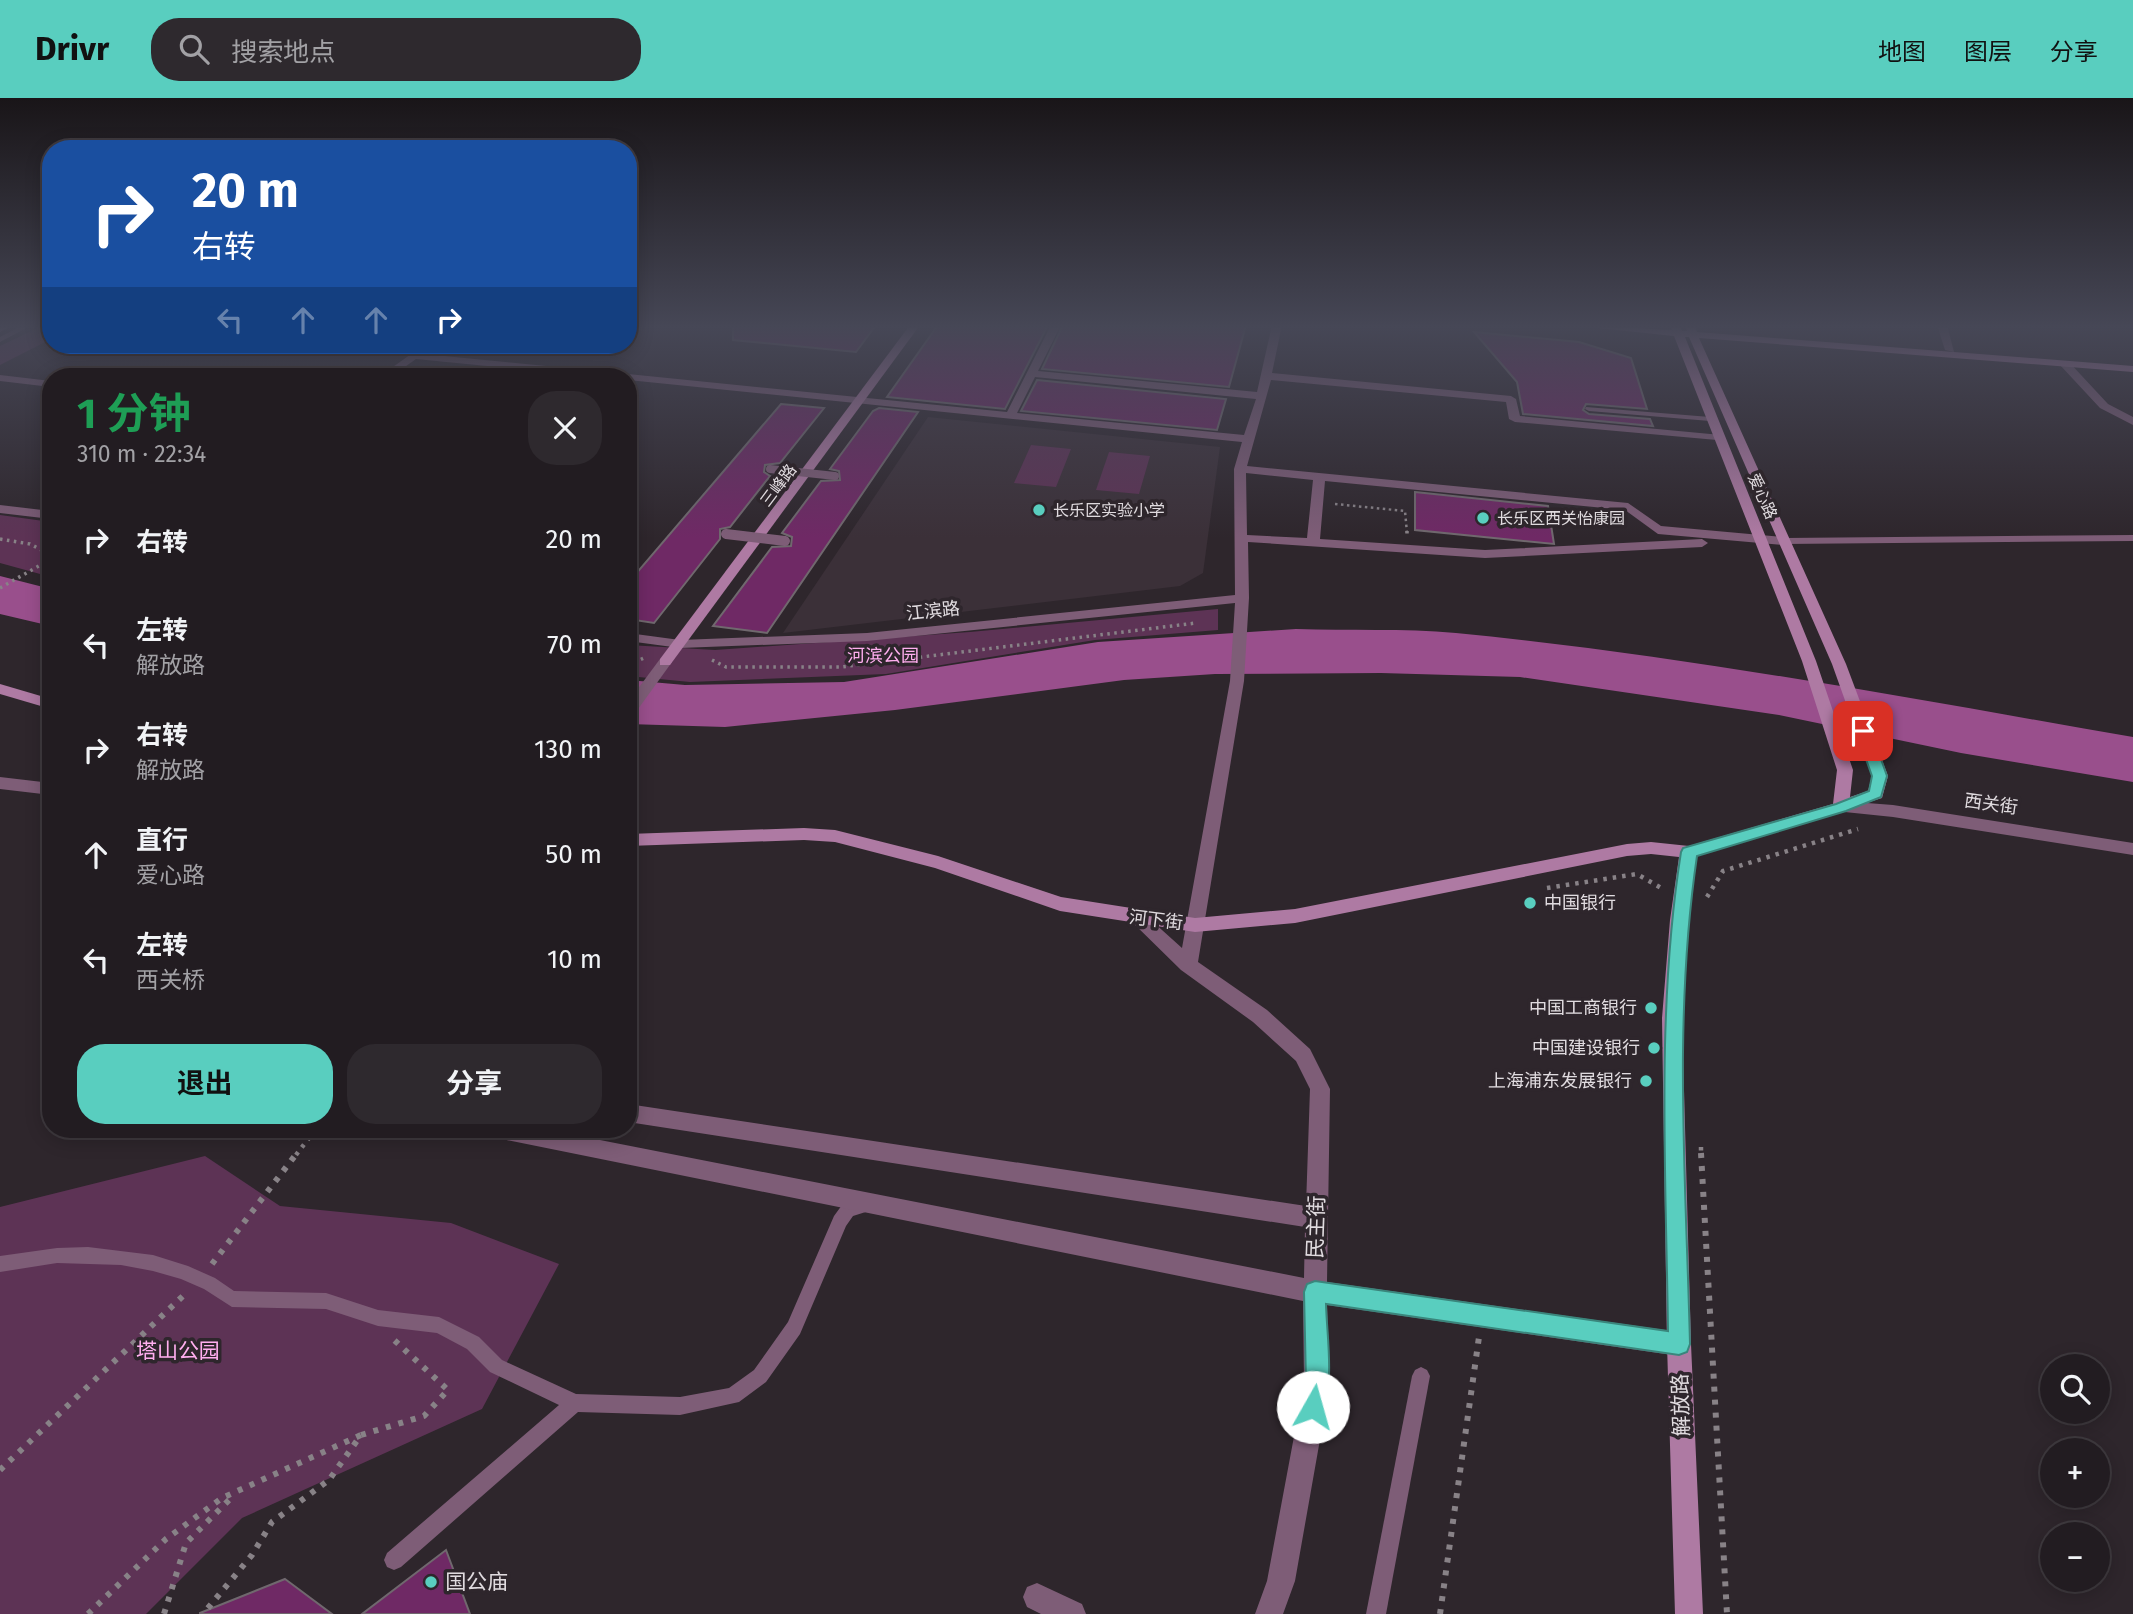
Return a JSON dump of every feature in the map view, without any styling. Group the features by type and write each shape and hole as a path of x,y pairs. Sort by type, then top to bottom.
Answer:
{"main road":[{"name":"三峰路","path":"665,662 863,396"},
{"name":"爱心路","path":"1701,396 1809,661 1845,770 1841,807 1876,794 1880,776 1839,664 1720,396"},
{"path":"0,689 42,701"},
{"path":"1689,852 1841,807"},
{"name":"河下街","path":"637,840 804,834 835,836 938,862 1060,904 1195,925 1295,916 1627,850 1689,852"},
{"name":"解放路","path":"1689,852 1679,920 1672,1018 1679,1344 1689,1614"}],"street":[{"path":"817,396 1248,439"},
{"path":"1010,416 1021,396"},
{"path":"1188,965 1237,681 1242,598 1240,469 1262,396"},
{"path":"1476,396 1511,399 1515,419 1717,437"},
{"path":"2094,396 2104,406 2133,422"},
{"path":"1240,469 1628,507 1658,530 1758,541"},
{"path":"1313,543 1319,477"},
{"path":"0,509 42,514"},
{"path":"1241,538 1485,554 1783,541"},
{"name":"江滨路","path":"637,638 680,644 867,637 1242,598"},
{"path":"637,701 665,662"},
{"path":"0,783 42,788"},
{"name":"西关街","path":"1841,807 1919,814 2133,849"},
{"name":"民主街","path":"1136,917 1188,965 1260,1016 1303,1055 1320,1089 1315,1292 1317,1382 1281,1581 1269,1614"},
{"path":"637,1114 1317,1218"},
{"path":"544,1138 877,1202 1315,1292 1679,1344"},
{"path":"1037,1597 1072,1614"}],"lane":[{"path":"1589,409 1710,419"},
{"path":"770,469 835,476"},
{"path":"726,534 785,541"},
{"path":"1783,541 2133,538"},
{"path":"0,1264 51,1255 117,1257 155,1263 217,1287 232,1300 326,1301 378,1318 439,1325 474,1343 496,1366 575,1403 680,1406 733,1396 760,1376 794,1328 840,1221 848,1210 877,1202"},
{"path":"1376,1614 1421,1376"},
{"path":"394,1560 575,1403"}],"path":[{"path":"1317,502 1405,511 1408,549"},
{"path":"0,539 30,544 42,551"},
{"path":"0,588 42,563"},
{"path":"680,644 726,667 841,667 1204,621"},
{"path":"1705,906 1707,895 1723,871 1858,829"},
{"path":"1540,889 1637,874 1650,879 1665,891"},
{"path":"1700,1134 1727,1614"},
{"path":"0,1471 199,1280 309,1138"},
{"path":"1440,1614 1482,1316"},
{"path":"164,1614 186,1543 234,1495 261,1478 361,1436 424,1416 448,1390 415,1359 397,1349 391,1333 378,1318"},
{"path":"203,1614 252,1555 272,1522 329,1480 361,1436"},
{"path":"92,1612 166,1539 222,1498 234,1495"}],"shaded area":[{"name":"长乐区实验小学","path":"928,417 1220,447 1203,573 1180,586 783,633"},
{"path":"0,576 42,587 42,624 0,614"},
{"path":"1296,629 1396,630 1436,631 1626,653 2133,737 2133,782 1961,753 1779,715 1520,677 1381,673 1215,674 1124,680 895,710 725,727 637,724 637,681 685,685 844,682 1098,642"}],"green space":[{"path":"1031,445 1071,449 1056,487 1014,483"},
{"path":"1109,452 1150,456 1139,494 1096,490"},
{"path":"0,515 42,521 42,575 0,563"},
{"name":"河滨公园","path":"1218,609 1218,630 1095,640 886,674 690,682 637,677 637,646 715,650 970,632"},
{"name":"塔山公园","path":"205,1156 280,1206 451,1223 559,1264 482,1409 242,1518 146,1614 0,1614 0,1207"}],"building":[{"path":"888,396 1012,396 1005,409"},
{"path":"1029,396 1194,396 1226,399 1217,430 1021,411"},
{"path":"1520,396 1643,396 1647,409 1586,404 1583,410 1589,414 1650,419 1653,426 1523,414"},
{"path":"781,404 824,408 780,463 765,465 764,472 770,476 730,527 720,529 720,539 654,623 637,620 637,572"},
{"path":"879,408 918,412 767,633 713,626 772,547 791,546 792,537 782,533 821,481 840,480 839,471 830,469 873,411"},
{"name":"长乐区西关怡康园","path":"1415,492 1548,506 1554,544 1415,530"},
{"name":"国公庙","path":"446,1550 470,1614 362,1614"},
{"path":"285,1579 332,1614 200,1614 200,1613"}],"place":[{"name":"长乐区实验小学","path":"1039,510"},
{"name":"长乐区西关怡康园","path":"1483,518"},
{"name":"中国银行","path":"1530,903"},
{"name":"中国工商银行","path":"1651,1008"},
{"name":"中国建设银行","path":"1654,1048"},
{"name":"上海浦东发展银行","path":"1646,1081"},
{"name":"国公庙","path":"431,1582"}],"route":[{"path":"1313,1407 1317,1382 1315,1292 1679,1344 1672,1018 1679,920 1689,852 1876,794 1880,776 1863,731"}]}
